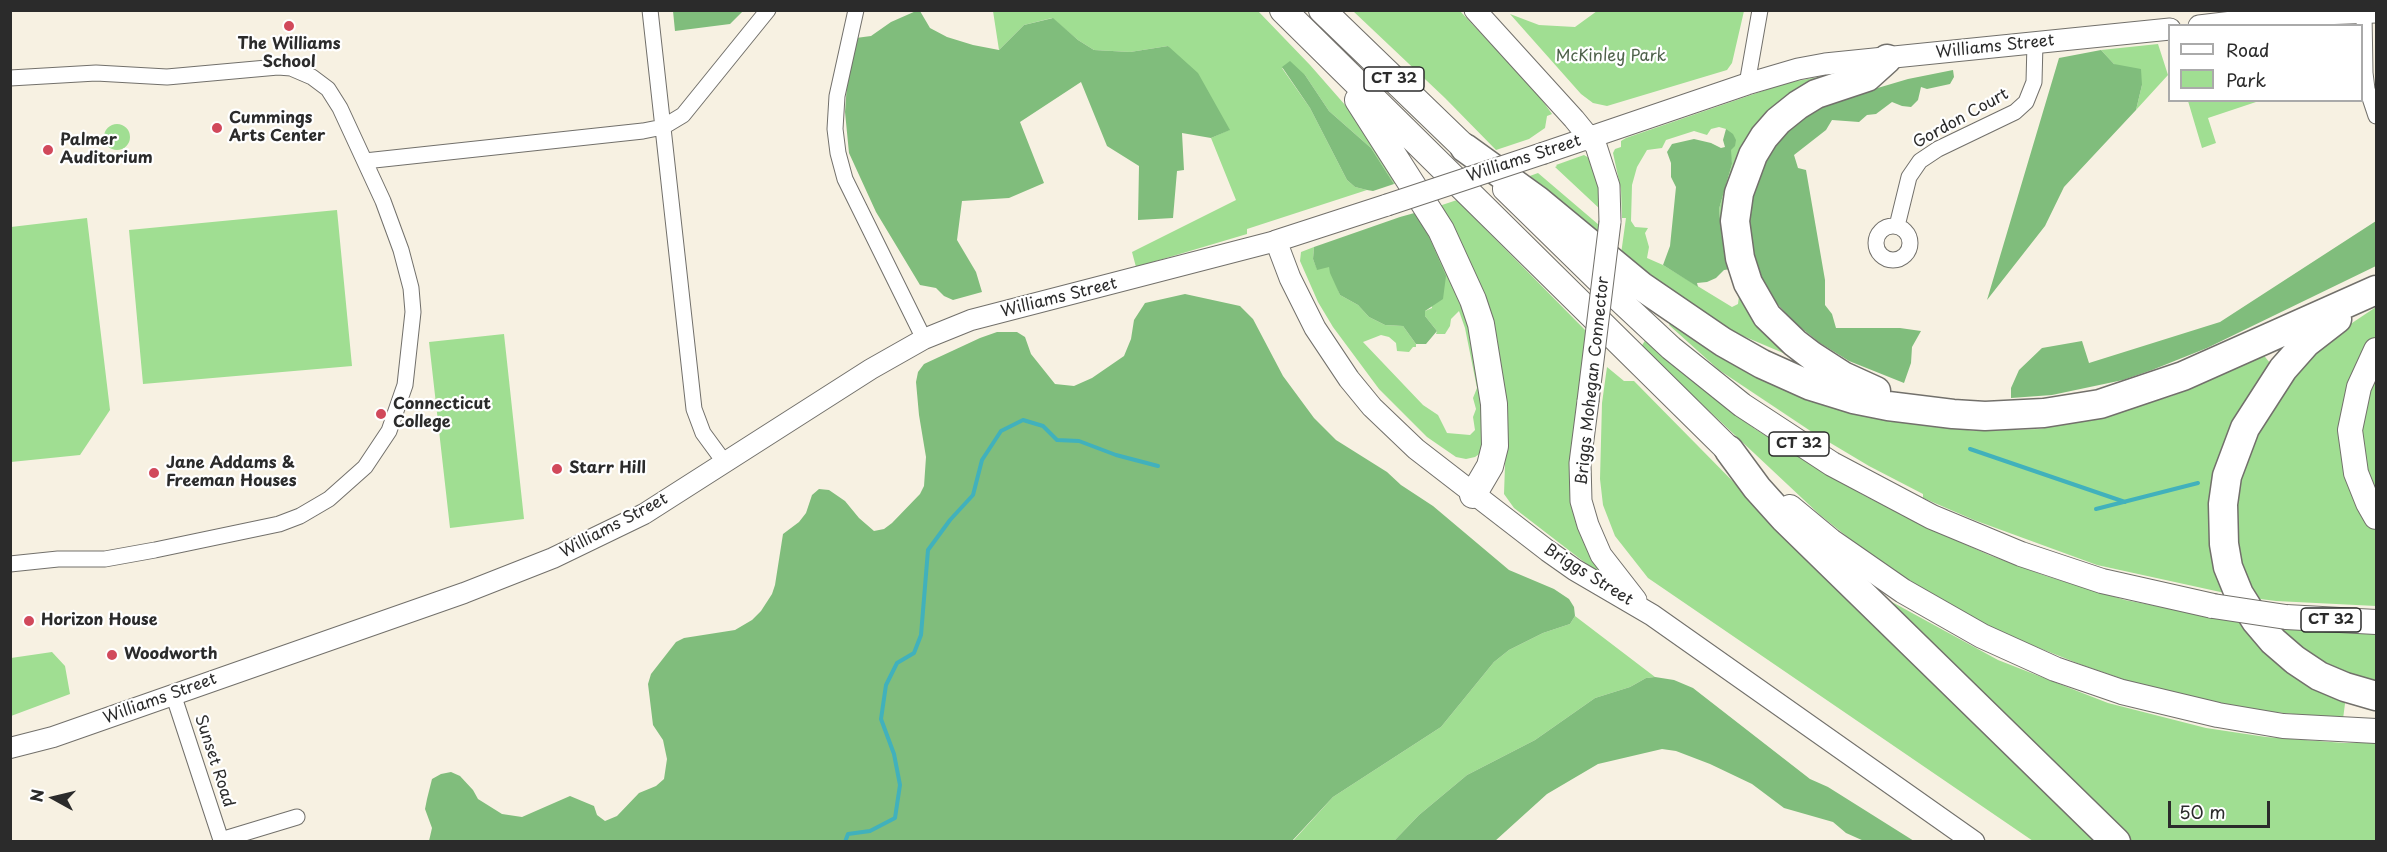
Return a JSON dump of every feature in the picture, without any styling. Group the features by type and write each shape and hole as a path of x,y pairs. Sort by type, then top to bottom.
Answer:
{"highway":[{"name":"CT 32","path":"1283,10 1730,450"},
{"name":"CT 32","path":"1322,10 1465,148"},
{"path":"1328,55 1423,199 1441,230 1473,300 1486,349 1496,425 1493,458 1473,495"},
{"path":"1887,58 1867,77 1816,94 1798,105 1778,121 1759,144 1742,180 1736,211 1740,258 1748,283 1767,316 1812,356 1864,386 1896,399 1953,414"},
{"path":"1465,148 1521,188 1641,286 1696,325 1742,353 1824,391 1888,405 1985,416 2076,409 2126,397 2183,376 2374,291"},
{"path":"2374,291 2306,343 2283,369 2255,411 2232,458 2227,476 2223,524 2224,544 2234,584 2248,611 2274,641 2295,660 2319,676 2376,696"},
{"path":"1730,450 1757,488 1784,518 2116,842"}],"main road":[{"name":"Briggs Mohegan Connector","path":"1475,10 1590,137 1599,152 1608,180 1610,222 1580,483 1588,525 1601,555 1644,610"},
{"path":"2216,24 2292,15 2370,13"},
{"name":"Williams Street","path":"1276,241 1747,84 1825,64 2168,29"},
{"name":"CT 32","path":"1465,148 1596,278 1671,348 1742,405 1792,440 1892,498 1995,544 2102,581 2213,606 2286,617 2376,622"},
{"name":"Briggs Street","path":"1276,241 1302,303 1326,345 1349,379 1389,425 1416,449 1473,495 1568,565 1644,610 1974,842"},
{"path":"2376,350 2359,387 2350,430 2356,473 2376,517"},
{"name":"CT 32","path":"1730,450 1783,500 1849,555 1939,613 2020,654 2090,682 2196,711 2283,726 2376,731"}],"street":[{"path":"650,10 694,412 703,433 725,463"},
{"path":"365,161 632,133 663,127 683,115 768,10"},
{"path":"856,10 837,96 838,158 845,179 924,339"},
{"path":"1747,84 1760,10"},
{"path":"2370,13 2365,73 2367,89 2376,116"},
{"name":"Gordon Court","path":"1897,226 1909,177 1920,161 2015,112 2024,105 2034,82 2035,43"},
{"path":"10,78 96,74 167,77 272,67 291,68 315,79 332,94 365,161 401,250 411,288 413,312 410,355 402,396 389,431 365,467 329,500 295,518 269,526 117,557 10,564"},
{"name":"Williams Street","path":"10,748 53,737 464,593 553,558 644,514 870,369 924,339 980,317 1276,241"},
{"name":"Sunset Road","path":"173,694 219,841 297,817"}],"green space":[{"path":"673,10 743,11 730,24 675,31"},
{"path":"920,11 930,28 947,37 999,50 1024,25 1053,18 1078,40 1094,50 1130,52 1168,46 1198,73 1230,130 1211,138 1182,133 1184,170 1177,171 1173,218 1138,220 1139,166 1107,146 1081,82 1020,122 1044,183 1009,198 962,201 957,240 976,272 982,292 953,300 944,296 936,288 920,285 876,212 849,153 845,112 847,84 856,38 871,36 891,22"},
{"path":"993,11 1258,11 1353,114 1401,181 1394,184 1371,148 1329,111 1305,75 1282,68 1310,108 1347,180 1355,187 1367,190 1247,229 1247,234 1136,267 1132,252 1236,200 1211,138 1229,130 1168,46 1130,52 1094,50 1052,18 1024,25 999,50"},
{"path":"1353,11 1460,11 1537,93 1552,114 1547,116 1545,128 1529,139 1496,150"},
{"name":"McKinley Park","path":"1597,11 1744,11 1732,63 1727,70 1607,106 1593,103 1581,94 1510,14 1539,25 1575,27"},
{"path":"2158,44 2168,75 2136,110 2142,85 2114,64 2101,50"},
{"path":"2101,50 2114,64 2141,69 2142,85 2136,110 2064,187 2045,226 1987,300 2059,58"},
{"path":"1290,61 1305,75 1329,111 1371,148 1394,184 1373,191 1355,187 1347,180 1310,108 1282,67"},
{"path":"1953,70 1954,77 1950,84 1927,89 1921,87 1918,100 1911,107 1892,102 1876,114 1867,115 1859,122 1832,120 1826,130 1794,155 1798,168 1806,170 1825,280 1825,305 1832,314 1836,328 1900,328 1921,331 1912,347 1911,363 1904,383 1849,361 1820,343 1795,323 1770,296 1755,270 1746,231 1749,199 1763,156 1781,130 1827,103 1908,79"},
{"path":"1840,73 1730,205 1802,361 1736,333 1698,310 1621,254 1626,218 1622,218 1621,190 1613,153 1615,149 1621,147 1621,141 1626,138 1786,83","holes":["1719,127 1726,129 1732,164 1719,209 1722,238 1739,296 1738,304 1732,307 1663,265 1647,258 1649,247 1645,233 1648,228 1635,227 1631,221 1632,185 1637,167 1647,150 1662,148 1666,140 1694,131 1707,135 1711,129"]},
{"path":"2188,102 2256,102 2208,118 2216,143 2202,148"},
{"path":"117,124 126,128 130,137 126,146 117,150 108,146 104,137 108,128"},
{"path":"1726,129 1733,134 1736,140 1731,150 1732,164 1719,209 1722,238 1731,269 1724,270 1716,278 1707,282 1697,283 1698,287 1663,265 1670,246 1676,187 1671,177 1671,163 1667,152 1672,144 1694,139 1721,148 1725,147 1723,140"},
{"path":"1584,155 1591,157 1599,186 1601,210 1555,167"},
{"path":"1538,173 1599,225 1598,237 1527,177"},
{"path":"1457,200 1587,332 1572,453 1605,573 1601,575 1514,508 1504,494 1507,409 1497,338 1489,312 1439,206"},
{"path":"337,210 352,366 143,384 129,230"},
{"path":"1418,212 1458,281 1485,400 1482,452 1466,459 1456,457 1427,437 1379,389 1333,327 1318,302 1300,261 1301,252 1314,247 1313,259 1317,269 1329,266 1340,295 1358,305 1369,317 1385,325 1403,326 1416,344 1416,347 1409,352 1397,351 1396,343 1389,337 1381,335 1363,342 1423,405 1438,415 1447,433 1470,435 1475,430 1473,417 1476,409 1473,398 1477,388 1465,328 1459,311 1451,319 1445,334 1436,334 1437,331 1425,316 1425,311 1432,308"},
{"path":"1418,212 1446,276 1443,299 1425,311 1425,316 1437,331 1426,344 1416,344 1403,326 1385,325 1369,317 1358,305 1340,295 1329,267 1317,270 1313,259 1314,247"},
{"path":"87,218 110,410 80,455 11,462 11,227"},
{"path":"2376,221 2376,266 2207,348 2123,380 2052,395 2011,398 2011,388 2019,370 2042,348 2082,341 2089,363 2220,322"},
{"path":"1185,294 1240,306 1253,319 1283,376 1314,418 1336,440 1387,472 1401,485 1433,506 1509,570 1554,589 1569,599 1574,607 1575,616 1570,624 1543,633 1509,650 1494,662 1441,727 1333,797 1292,841 429,841 432,828 425,809 432,779 441,774 451,772 460,776 478,799 502,814 522,817 570,796 594,806 597,815 605,821 617,816 639,793 656,786 664,779 667,759 663,740 653,725 648,684 651,674 676,642 684,638 735,630 752,620 761,611 775,585 783,534 799,522 806,513 812,495 819,489 829,490 845,501 874,531 884,529 892,523 920,494 924,486 926,457 916,382 918,372 924,364 997,332 1017,332 1025,337 1031,354 1055,384 1074,386 1092,378 1124,356 1131,339 1134,320 1145,303"},
{"path":"2376,307 2376,335 2356,368 2346,401 2376,529 2376,606 2276,601 2245,597 2229,512 2247,439 2296,370 2337,333"},
{"path":"1675,315 1841,405 1906,423 1976,431 2040,429 2117,412 2172,396 2217,377 2261,352 2275,369 2243,409 2219,456 2212,483 2209,520 2212,545 2225,593 2097,565 1974,520 1923,498 1923,494 1869,466 1812,432 1719,370 1669,325"},
{"path":"504,334 524,519 450,528 429,342"},
{"path":"1646,339 1703,389 1755,429 1863,495 1942,534 1989,555 2046,576 2125,600 2246,623 2346,696 2343,719 2254,710 2143,686 2009,636 1953,608 1870,555 1820,515 1641,347"},
{"path":"2376,366 2376,503 2360,437 2362,408"},
{"path":"1607,367 1624,381 1634,381 1763,512 2101,841 2033,841 1648,578 1615,536 1603,505 1600,479 1602,403"},
{"path":"1881,596 1998,660 2108,703 2206,728 2266,737 2376,743 2376,841 2125,841"},
{"path":"1575,616 1655,677 1646,678 1630,687 1595,698 1535,740 1467,775 1419,815 1394,841 1292,842 1333,797 1441,727 1494,662 1509,650 1543,633 1570,624"},
{"path":"2271,626 2376,631 2376,687 2334,673"},
{"path":"52,652 65,666 70,694 11,716 11,658"},
{"path":"1646,678 1674,680 1693,688 1810,779 1828,787 1914,841 1864,841 1846,833 1833,822 1784,808 1752,784 1710,764 1676,751 1662,749 1598,764 1547,794 1495,841 1394,841 1419,815 1467,775 1535,740 1595,698 1630,687"}],"waterway":[{"path":"845,842 848,834 870,831 895,818 900,785 894,754 881,719 886,685 897,663 914,653 921,635 928,550 950,520 973,495 982,460 1001,431 1023,420 1043,426 1057,440 1079,441 1116,455 1158,466"},
{"path":"1970,449 2125,502"},
{"path":"2096,509 2198,483"}],"place":[{"name":"The Williams School","path":"289,26"},
{"name":"Cummings Arts Center","path":"217,128"},
{"name":"Palmer Auditorium","path":"48,150"},
{"name":"Connecticut College","path":"381,414"},
{"name":"Starr Hill","path":"557,469"},
{"name":"Jane Addams & Freeman Houses","path":"154,473"},
{"name":"Horizon House","path":"29,621"},
{"name":"Woodworth","path":"112,655"}]}
